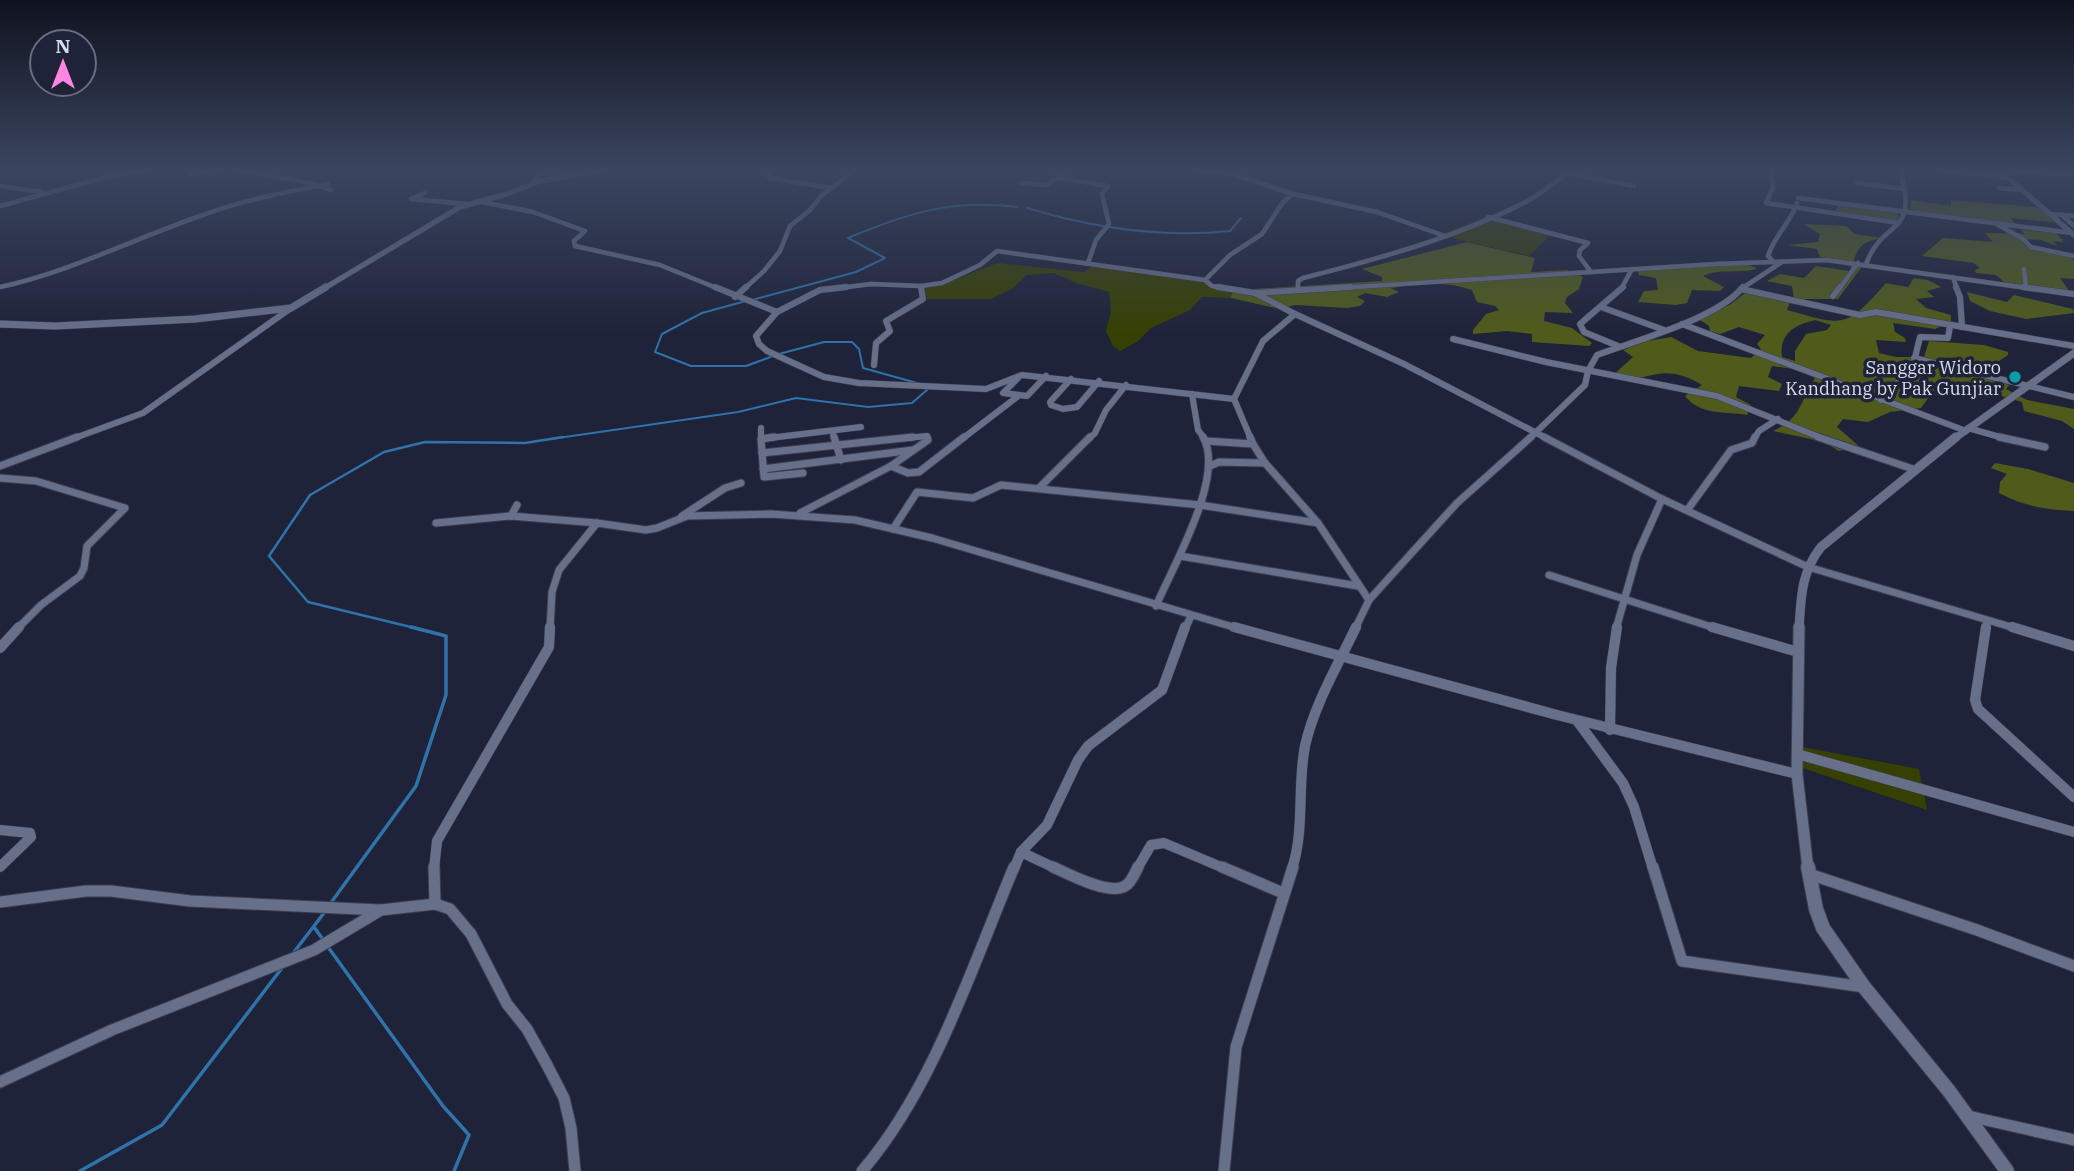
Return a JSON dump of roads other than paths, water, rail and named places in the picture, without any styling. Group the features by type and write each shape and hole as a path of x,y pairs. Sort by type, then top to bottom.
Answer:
{"street":[{"path":"0,287 33,281 182,224"},
{"path":"0,466 143,413 291,308 429,224"},
{"path":"565,224 585,233 574,241 575,246 660,265 777,312"},
{"path":"735,297 765,271 780,251 793,224"},
{"path":"1088,263 1096,240 1109,224"},
{"path":"1205,280 1230,255 1262,234 1269,224"},
{"path":"1410,224 1445,236"},
{"path":"1298,289 1298,281 1303,278 1367,262 1445,236 1473,224"},
{"path":"1514,224 1587,242 1589,244 1580,250 1579,256 1591,272"},
{"path":"1774,262 1768,256 1772,244 1786,224"},
{"path":"1866,264 1871,251 1898,224"},
{"path":"1998,224 2073,231"},
{"path":"1998,224 2022,238 2031,247 2074,256"},
{"path":"1234,398 1021,375 986,389 859,383 824,377 767,351 759,344 757,336 759,329 777,312 820,289 882,284 922,286 952,279 980,265 997,251 1205,280 1212,286 1255,293 1632,269 1833,260 2074,293"},
{"path":"1224,1171 1228,1099 1236,1047 1294,863 1301,816 1306,747 1315,717 1369,600 1457,503 1535,434 1585,385 1588,371 1597,355 1682,324 1736,297 1741,289 1782,262"},
{"path":"1833,296 1858,263"},
{"path":"1618,346 1580,329 1583,320 1622,288 1632,269"},
{"path":"2024,269 2026,287"},
{"path":"1953,276 1960,297 1962,327"},
{"path":"874,365 876,343 890,331 886,321 923,299 922,286"},
{"path":"1741,289 1860,316 1876,312 2074,346"},
{"path":"1255,293 1413,369 1662,499 1808,567 2074,646"},
{"path":"1601,307 1664,330"},
{"path":"0,324 55,327 251,315 291,308"},
{"path":"1234,398 1263,341 1295,314"},
{"path":"1682,324 1967,430 2045,447"},
{"path":"1881,400 1913,366 1920,337 1948,338 1950,326"},
{"path":"1452,339 1588,371 1618,374 1717,396 1778,419 1811,435 1916,470"},
{"path":"2007,1171 1949,1091 1864,987 1824,928 1816,909 1808,874 1797,774 1798,652 1802,582 1821,547 1967,430 2074,353"},
{"path":"1914,358 2074,397"},
{"path":"1021,375 1003,393 1027,396 1046,376"},
{"path":"1071,379 1049,402 1051,405 1077,407 1099,382"},
{"path":"1039,488 1096,433 1107,410 1126,385"},
{"path":"1156,606 1200,505 1210,467 1206,442 1198,429 1192,394"},
{"path":"891,466 908,473 919,472 970,436 1017,397"},
{"path":"1234,398 1265,463 1318,523 1369,600"},
{"path":"1688,509 1731,450 1752,443 1759,431 1778,419"},
{"path":"761,439 861,427"},
{"path":"761,428 764,477 803,473"},
{"path":"832,431 841,460"},
{"path":"762,453 928,436 928,440 916,450 891,466 798,514"},
{"path":"1206,442 1254,444"},
{"path":"764,469 916,450"},
{"path":"1210,467 1219,463 1265,463"},
{"path":"0,478 36,480 95,499 117,502 125,508 111,525 88,544 84,554 87,566 82,574 63,591 40,605 0,648"},
{"path":"436,523 511,516 654,529 682,516 725,488 741,483"},
{"path":"893,529 917,492 972,498 981,496 998,485 1200,505 1318,523"},
{"path":"1610,730 1610,664 1621,600 1633,560 1662,499"},
{"path":"511,516 517,505"},
{"path":"682,516 798,514 834,517 893,529 957,545 1191,616 1578,722 1797,774"},
{"path":"435,904 434,865 438,841 549,647 554,580 574,548 597,523"},
{"path":"1180,556 1358,586"},
{"path":"1549,575 1621,600 1798,652"},
{"path":"862,1171 888,1141 933,1059 1021,852 1047,825 1078,760 1088,746 1162,690 1178,643 1191,616"},
{"path":"1986,621 1975,700 1978,709 2074,797"},
{"path":"1578,722 1623,783 1634,807 1682,961 1864,987"},
{"path":"1797,754 2074,832"},
{"path":"0,830 23,831 30,833 31,837 0,867"},
{"path":"1021,852 1051,867 1107,888 1118,888 1127,884 1151,845 1164,843 1283,893"},
{"path":"1808,874 1977,930 2074,966"},
{"path":"0,902 86,891 111,891 190,901 382,909 435,904 450,909 471,934 507,1004 527,1030 564,1098 571,1128 575,1171"},
{"path":"0,1082 111,1030 283,963 335,938 382,909"},
{"path":"1965,1115 2074,1140"}],"waterway":[{"path":"752,300 856,272 885,258 848,238 883,224"},
{"path":"1090,224 1127,230 1178,233 1230,231 1236,224"},
{"path":"746,301 702,313 662,334 655,352 691,366 746,366 773,356"},
{"path":"779,354 824,342 852,342 859,349 863,368 917,383"},
{"path":"551,439 738,412 796,398 868,407 912,403 928,389"},
{"path":"415,628 308,602 269,556 310,495 384,452 425,442 525,443 563,437"},
{"path":"411,627 415,628"},
{"path":"330,904 416,786 446,695 446,636 415,628"},
{"path":"415,628 419,629"},
{"path":"294,952 324,913"},
{"path":"314,927 324,941"},
{"path":"328,947 443,1106 469,1135 454,1171"},
{"path":"80,1171 162,1125 282,968"}],"place":[{"name":"Sanggar Widoro Kandhang by Pak Gunjiar","path":"2015,377"}]}
